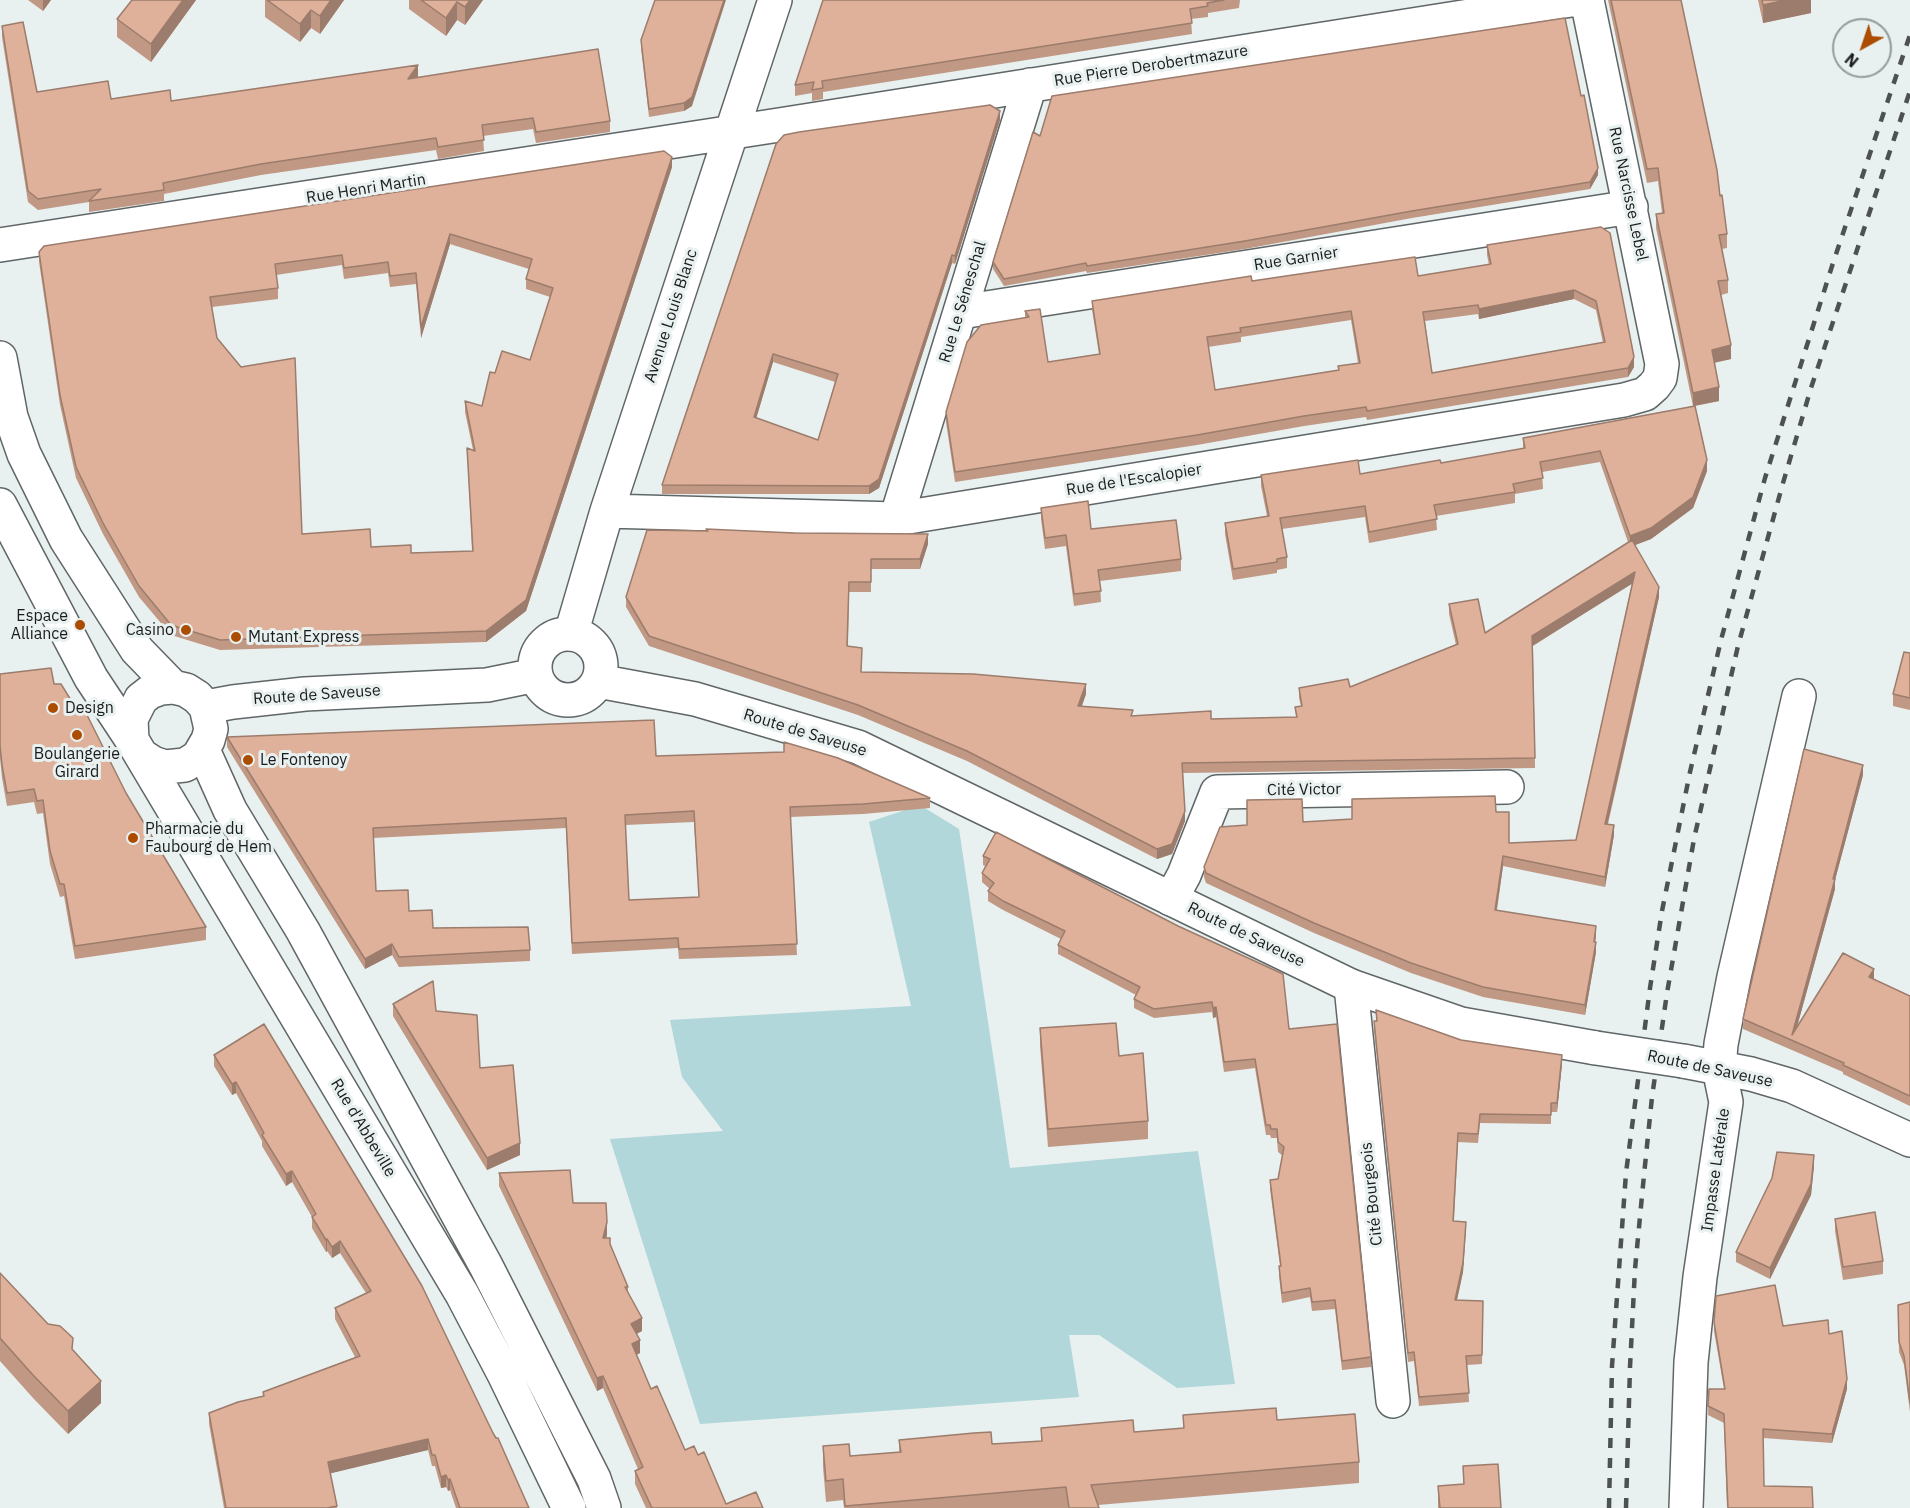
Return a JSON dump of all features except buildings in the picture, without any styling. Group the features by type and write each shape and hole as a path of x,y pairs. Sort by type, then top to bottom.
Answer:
{"street":[{"name":"Avenue Louis Blanc","path":"571,634 607,511 774,0"},
{"name":"Rue Pierre Derobertmazure","path":"731,132 1571,0"},
{"name":"Rue Narcisse Lebel","path":"1587,0 1662,364 1660,378 1654,386"},
{"name":"Rue Le Séneschal","path":"896,519 1030,85"},
{"name":"Rue Henri Martin","path":"0,245 731,132"},
{"name":"Rue Garnier","path":"961,312 1631,207"},
{"path":"0,358 11,417 21,445 66,539 137,651 173,687"},
{"name":"Rue de l'Escalopier","path":"607,511 896,519 1624,400 1645,394 1654,386"},
{"name":"Rue d'Abbeville","path":"0,505 92,678 137,748 462,1294 569,1508"},
{"path":"571,634 583,637 592,644 599,655 601,667 598,681 585,696 574,700 561,700 545,690 536,675 536,659 541,648 553,638 571,634"},
{"name":"Route de Saveuse","path":"206,707 305,694 487,685 536,675"},
{"name":"Route de Saveuse","path":"598,681 695,699 858,747 1351,986 1461,1024 1683,1061 1791,1086 1909,1145"},
{"path":"173,687 186,690 198,697 206,707 211,729 208,740 192,761 178,767 165,767 153,763 137,748 130,719 141,699 150,692 173,687"},
{"name":"Impasse Latérale","path":"1686,1508 1690,1362 1726,1102 1719,1068 1721,1044 1734,977 1799,696"},
{"path":"202,750 230,810 303,931 486,1266 594,1479 604,1508"},
{"name":"Cité Victor","path":"1171,899 1184,875 1217,792 1507,787"},
{"name":"Cité Bourgeois","path":"1351,986 1393,1401"}],"shaded area":[{"path":"920,805 959,829 1010,1168 1198,1151 1235,1384 1177,1388 1099,1335 1069,1335 1079,1397 700,1424 610,1139 723,1131 682,1077 670,1020 911,1006 869,822"}],"railway":[{"path":"1609,1508 1612,1366 1626,1173 1662,911 1690,772 1721,640 1765,478 1833,263 1910,35"},
{"path":"1626,1508 1635,1269 1644,1175 1652,1097 1667,993 1694,839 1738,646 1783,483 1811,388 1910,91"}],"place":[{"name":"Espace Alliance","path":"80,625"},
{"name":"Casino","path":"186,630"},
{"name":"Mutant Express","path":"236,637"},
{"name":"Design","path":"53,708"},
{"name":"Boulangerie Girard","path":"77,735"},
{"name":"Le Fontenoy","path":"248,760"},
{"name":"Pharmacie du Faubourg de Hem","path":"133,838"}]}
